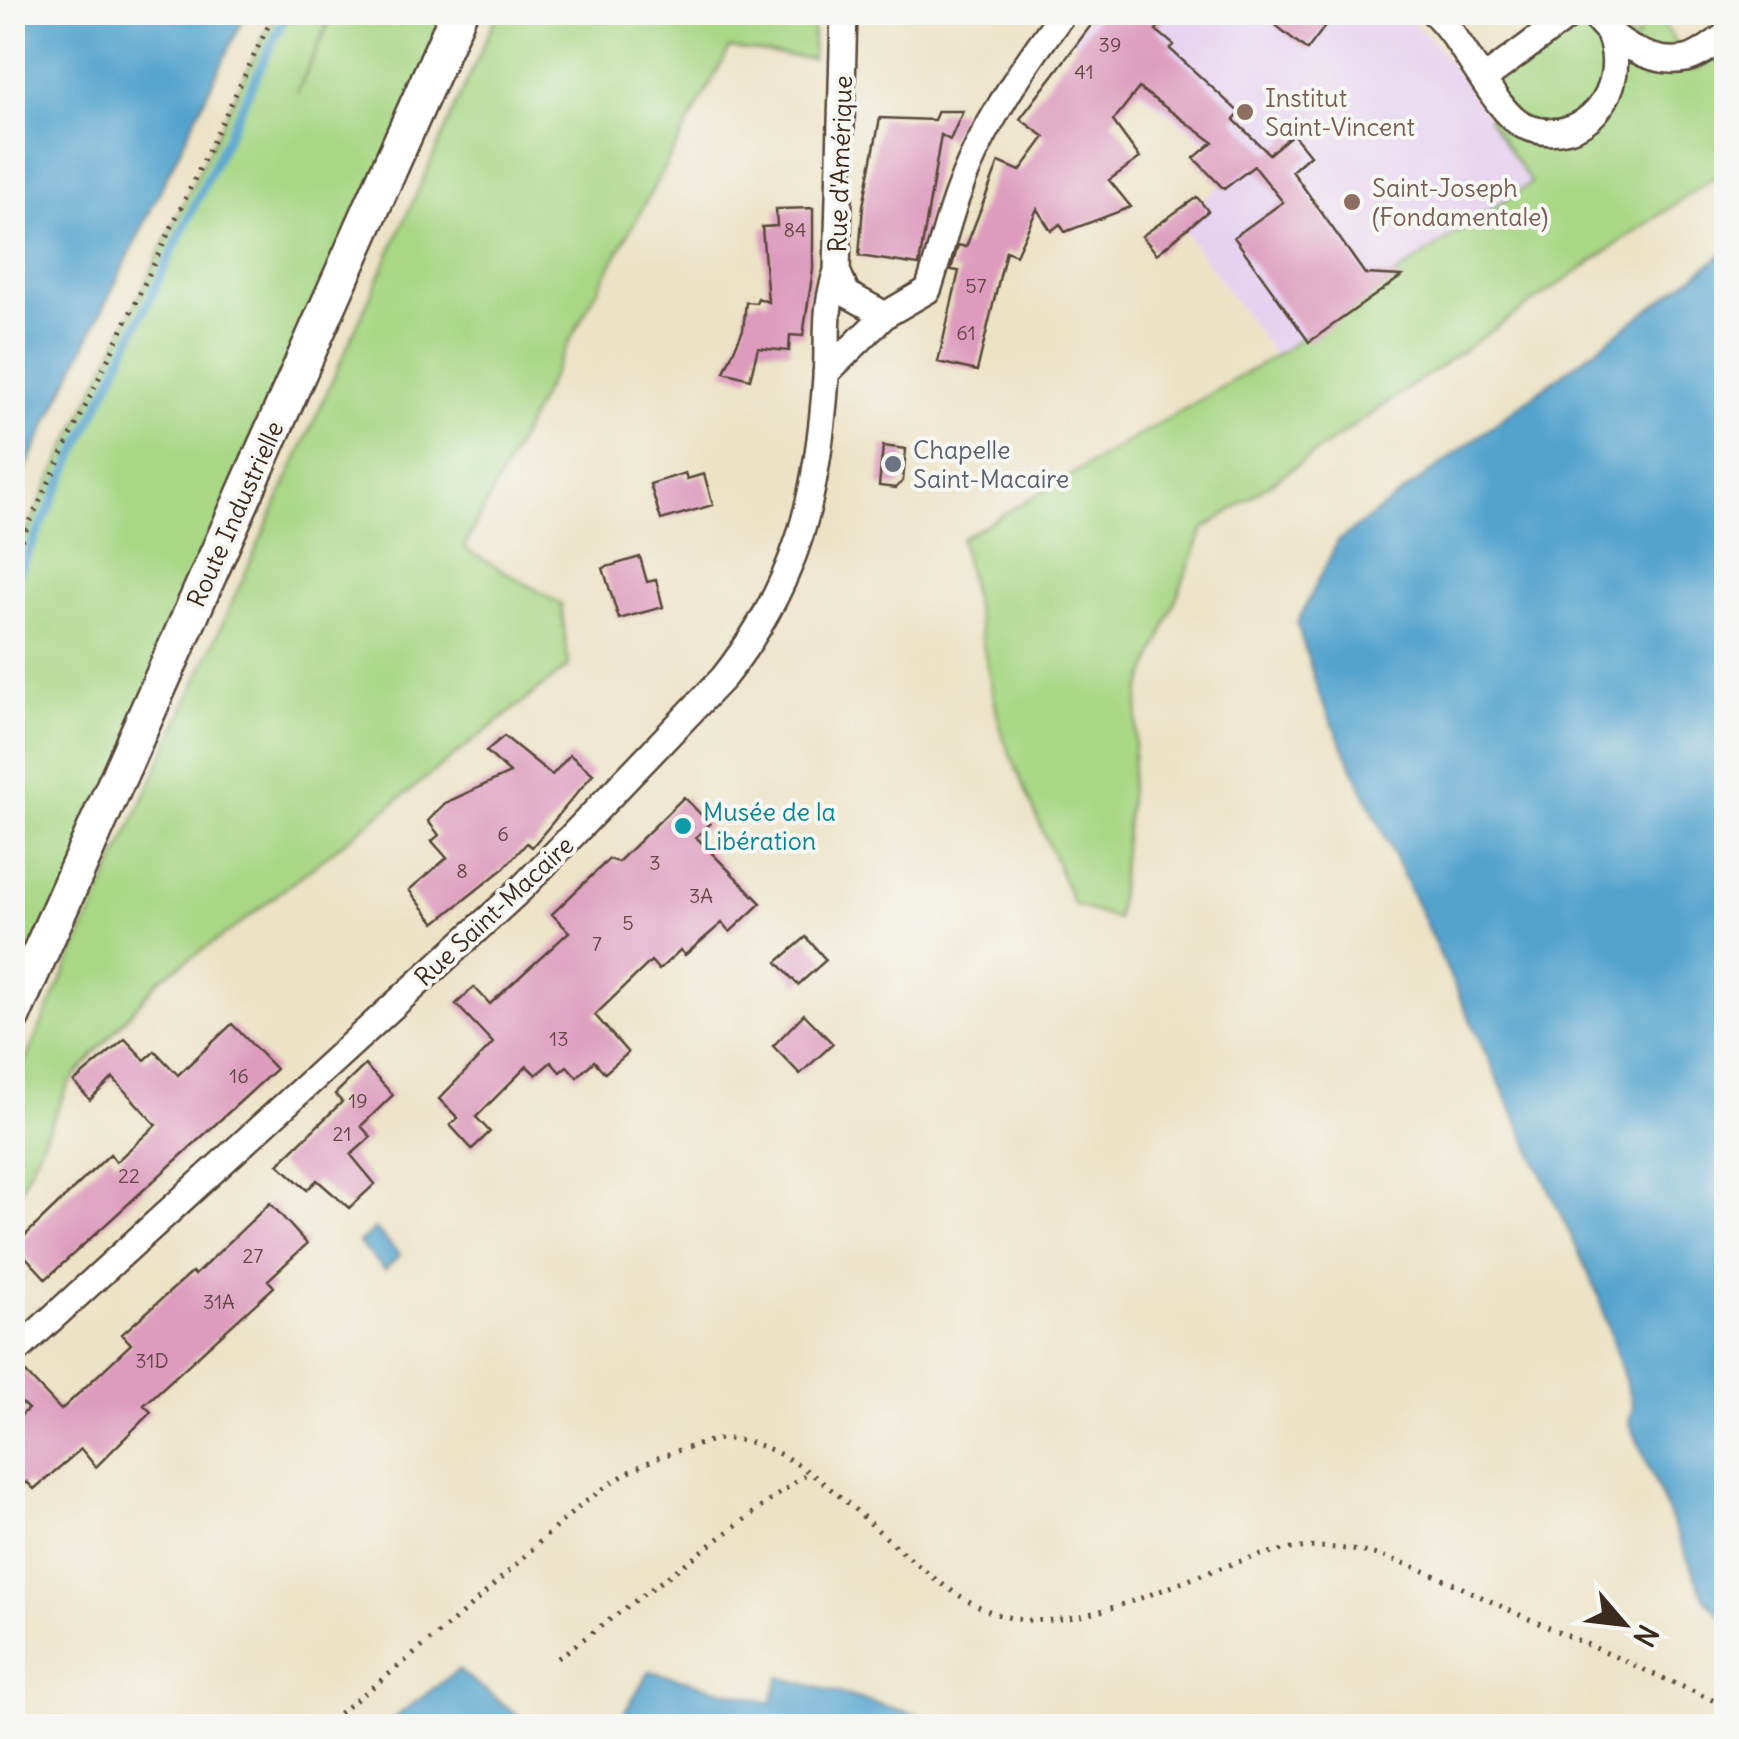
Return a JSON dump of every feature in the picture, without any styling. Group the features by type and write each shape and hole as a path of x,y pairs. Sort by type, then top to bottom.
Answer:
{"main road":[{"name":"Route Industrielle","path":"12,1016 459,12"}],"street":[{"name":"Rue d'Amérique","path":"826,374 823,346 829,294 837,271 844,12"},
{"path":"826,374 885,315 928,290 958,191 976,154 1023,68 1064,12"},
{"path":"1434,12 1486,78 1502,108 1524,126 1558,130 1577,124 1596,111 1611,91 1617,54 1592,12"},
{"path":"1486,78 1574,12"},
{"path":"1608,34 1643,54 1666,60 1690,59 1726,35"},
{"path":"837,271 847,294 885,315"},
{"name":"Rue Saint-Macaire","path":"12,1355 520,889 723,678 773,606 799,548 809,513 826,374"}],"path":[{"path":"12,560 274,12"},
{"path":"322,1726 484,1594 605,1484 663,1454 722,1439 763,1447 810,1472 908,1561 955,1596 999,1615 1045,1622 1298,1548 1355,1550 1415,1564 1726,1706"},
{"path":"558,1658 810,1472"}],"shaded area":[{"name":"Saint-Joseph (Fondamentale)","path":"1091,13 1398,13 1429,37 1531,182 1275,356 1177,221 1241,169 1071,39"}],"green space":[{"path":"275,13 332,13 297,93 334,13 459,13 13,1016 13,559"},
{"path":"498,13 814,13 812,59 730,48 568,344 464,548 561,604 569,666 232,930 160,979 70,1082 13,1205 13,1088"},
{"path":"1574,13 1637,40 1638,28 1648,19 1644,13 1656,13 1676,43 1657,56 1690,59 1697,70 1726,51 1726,169 1203,530 1140,691 1117,919 1074,905 1001,732 961,539 1275,356 1531,183 1488,118 1502,108 1485,78"}],"water":[{"path":"12,13 246,13 13,495"},
{"path":"1726,252 1726,1621 1704,1597 1629,1421 1633,1406 1597,1292 1320,697 1297,623 1338,541"},
{"path":"375,1229 400,1255 385,1270 359,1243"},
{"path":"458,1670 529,1723 546,1726 384,1726"},
{"path":"650,1671 771,1703 780,1677 958,1726 570,1726 621,1718"}],"building":[{"path":"1101,12 1169,12 1156,30 1174,45 1170,49 1240,113 1234,120 1269,154 1293,134 1310,155 1292,171 1365,274 1402,276 1309,342 1234,237 1283,202 1254,166 1224,189 1194,158 1213,142 1139,88 1113,121 1140,158 1109,180 1131,207 1065,232 1060,224 1051,231 1037,209 1016,255 1006,251 977,371 938,362 959,271 951,270 958,245 966,247 999,162 1020,171 1045,137 1020,119"},
{"path":"1259,12 1336,12 1307,50"},
{"path":"938,111 963,111 950,140 941,135 919,265 859,256 863,206 880,118 934,120"},
{"path":"1197,197 1208,211 1157,254 1142,236"},
{"path":"813,208 813,270 803,336 790,335 789,351 758,348 750,379 724,372 743,330 746,302 756,303 758,298 768,302 762,227 777,226 776,209"},
{"path":"883,446 906,449 903,481 896,488 879,486"},
{"path":"685,473 687,479 704,474 713,505 661,520 650,484"},
{"path":"640,557 647,582 656,580 663,607 619,619 603,568"},
{"path":"504,736 552,775 570,755 593,774 532,847 527,843 504,868 435,923 409,890 447,858 432,841 439,835 428,821 445,803 510,773 486,751"},
{"path":"684,797 710,824 696,837 761,903 730,932 722,923 685,955 680,950 659,970 651,961 595,1015 628,1053 605,1073 594,1061 577,1077 567,1066 560,1072 551,1062 536,1075 527,1066 476,1117 490,1132 472,1149 450,1125 458,1118 439,1099 493,1043 456,1004 474,987 490,1004 569,932 552,914 609,859 618,862"},
{"path":"806,937 826,960 798,985 777,962"},
{"path":"804,1014 833,1044 800,1074 773,1046"},
{"path":"232,1024 276,1069 46,1279 15,1245 110,1154 116,1162 156,1125 113,1078 90,1100 74,1082 125,1039 145,1060 155,1051 178,1075"},
{"path":"365,1065 393,1095 361,1126 371,1137 351,1155 375,1184 349,1208 317,1180 307,1190 278,1164 342,1102 335,1094"},
{"path":"270,1203 307,1244 268,1280 274,1287 144,1405 151,1412 96,1467 81,1449 34,1489 27,1482 12,1494 12,1423 28,1409 12,1394 12,1371 21,1368 61,1410 131,1344 122,1334 192,1272 195,1275"}],"waterway":[{"path":"12,586 287,12"}],"place":[{"name":"Institut Saint-Vincent","path":"1245,112"},
{"name":"Saint-Joseph (Fondamentale)","path":"1352,202"},
{"name":"Chapelle Saint-Macaire","path":"893,464"},
{"name":"Musée de la Libération","path":"683,826"}]}
